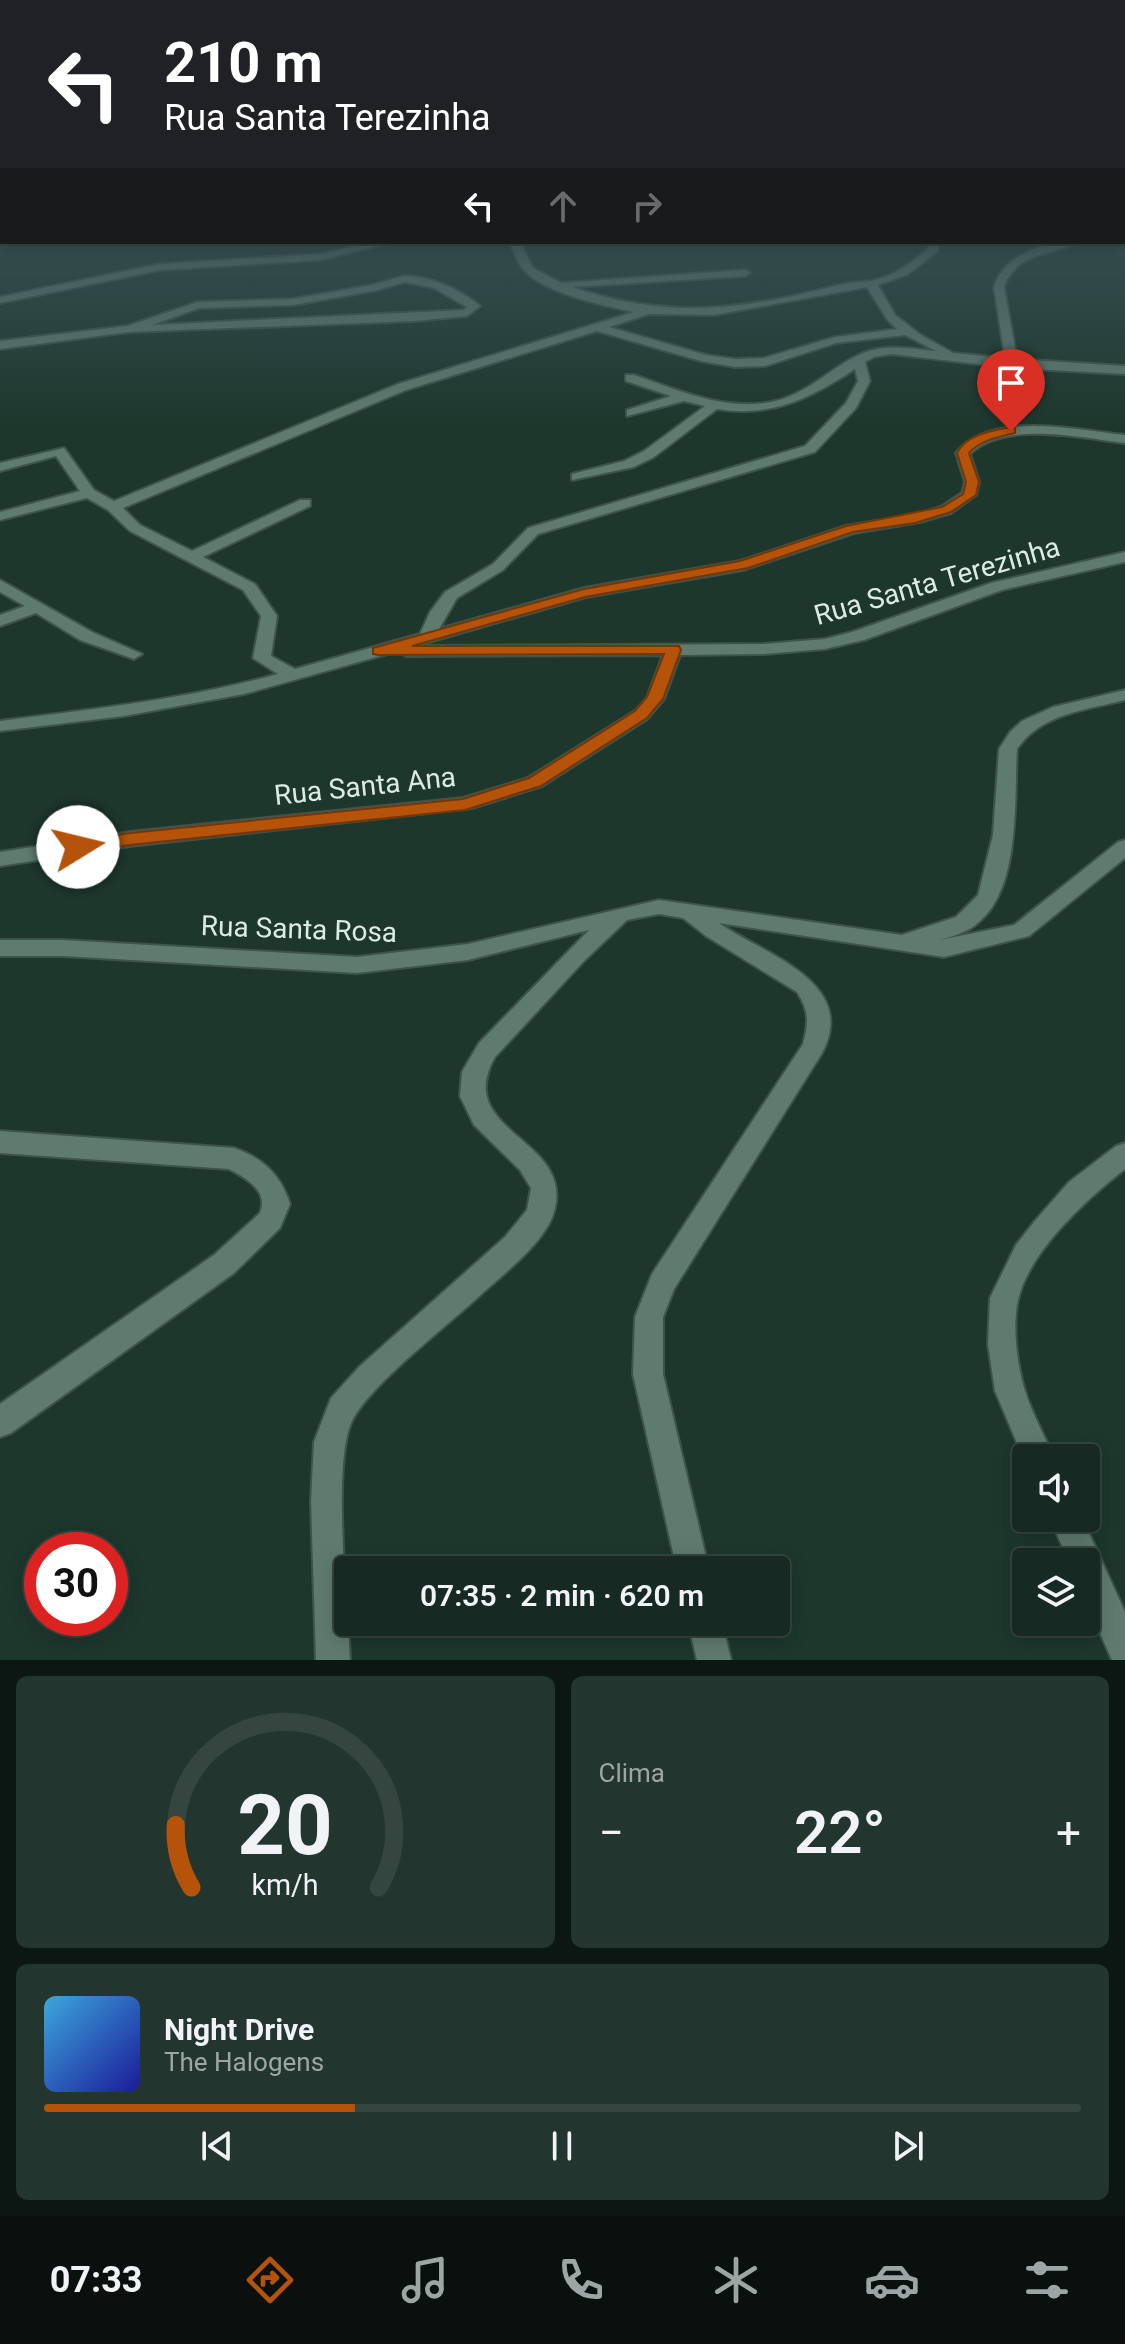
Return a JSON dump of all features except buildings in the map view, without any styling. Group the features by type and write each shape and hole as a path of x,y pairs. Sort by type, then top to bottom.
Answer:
{"street":[{"path":"0,300 129,273"},
{"path":"531,273 607,303 645,312 697,315 870,284 905,273"},
{"path":"557,285 738,273"},
{"path":"1007,273 999,287 1012,364"},
{"path":"0,345 129,329 414,318 467,313 474,306 438,286 417,279 404,279 373,288 293,302 198,305 129,329"},
{"path":"870,284 876,288 889,315 909,331 932,346 966,359"},
{"path":"113,507 402,387 645,312"},
{"path":"597,327 705,358 735,363 765,362 835,340 909,331"},
{"path":"630,378 713,406 746,410 797,398 870,354 891,350 1012,364 1125,370"},
{"path":"427,637 438,612 451,595 498,567 533,531 810,449 852,405 864,381 859,361"},
{"path":"632,413 685,396"},
{"path":"577,477 629,464 649,454 713,406"},
{"path":"0,726 175,703 244,689 584,593 743,565 851,529 915,519 946,510 969,495 972,482 963,453 967,447 996,433 1026,430 1125,439"},
{"path":"0,467 59,451 89,493 113,507 135,528 249,587 269,616 262,658 293,675"},
{"path":"0,516 89,493"},
{"path":"190,558 305,503"},
{"name":"Rua Santa Terezinha","path":"378,651 673,650 790,647 839,641 997,586 1125,557"},
{"path":"0,585 86,636 134,654"},
{"path":"0,621 38,607"},
{"name":"Rua Santa Ana","path":"0,859 130,839 465,804 506,793 535,782 641,715 655,699 673,650"},
{"path":"896,943 960,925 979,911 987,898 997,874 1008,749 1015,734 1029,723 1125,695"},
{"name":"Rua Santa Rosa","path":"0,948 279,958 357,965 403,963 532,938 623,912 659,907 944,949 1021,931 1125,847"},
{"path":"685,909 714,931 805,986 817,1005 821,1022 814,1046 662,1283 649,1317 648,1374 690,1556"},
{"path":"333,1660 327,1501 329,1442 342,1408 369,1377 515,1246 540,1214 544,1187 529,1162 483,1118 472,1096 474,1072 487,1050 576,955 623,912"},
{"path":"0,1142 234,1159 254,1170 272,1188 277,1204 271,1220 224,1264 0,1422"},
{"path":"1033,1444 1010,1391 1002,1344 1004,1298 1026,1254 1052,1219 1078,1190 1125,1154"},
{"path":"1100,1595 1125,1651"},
{"path":"708,1636 714,1660"}],"route":[{"path":"78,847 465,804 535,782 641,715 655,699 673,650 378,651 584,593 743,565 827,535 915,519 946,510 969,495 972,482 963,453 967,447 986,436 1011,431"}]}
